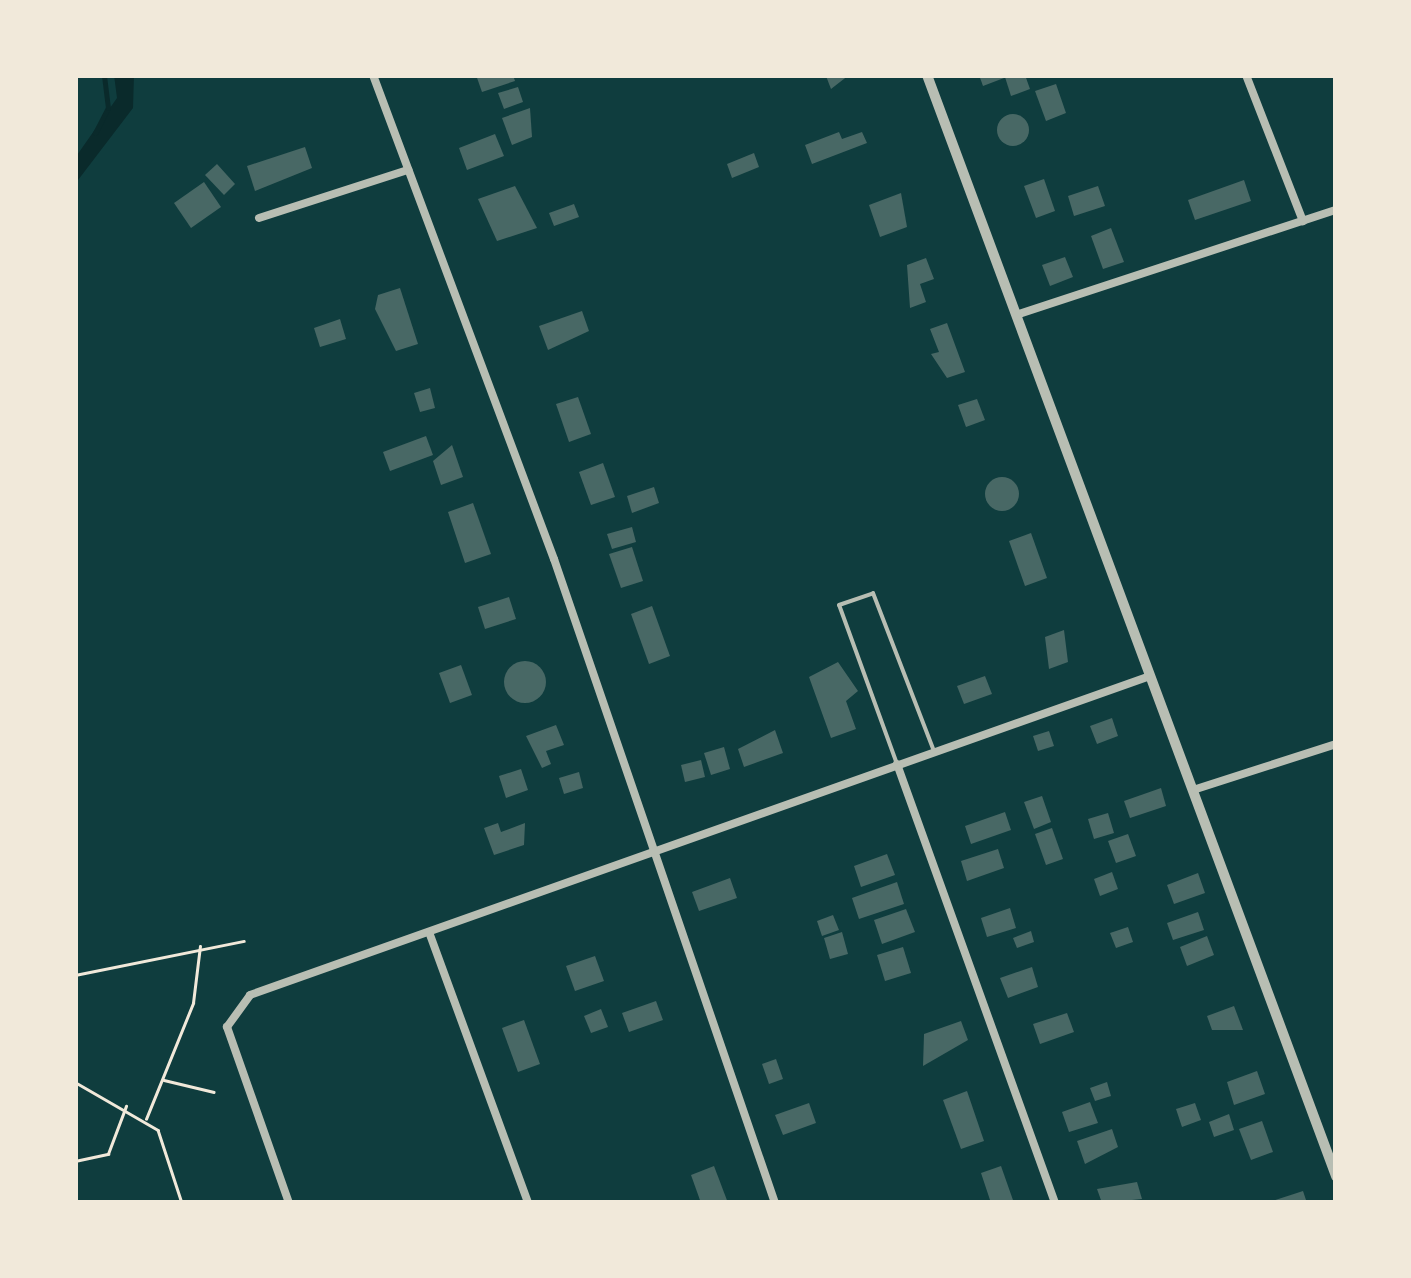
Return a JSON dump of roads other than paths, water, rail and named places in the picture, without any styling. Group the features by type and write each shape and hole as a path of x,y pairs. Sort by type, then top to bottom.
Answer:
{"street":[{"path":"374,75 560,578 652,856 775,1203"},
{"path":"927,75 1336,1176"},
{"path":"1246,75 1303,221"},
{"path":"259,218 408,170"},
{"path":"1016,314 1336,210"},
{"path":"289,1203 229,1016 261,990 652,856 896,764 1150,676"},
{"path":"1193,790 1336,744"},
{"path":"896,764 1056,1203"},
{"path":"429,932 528,1203"}],"lane":[{"path":"896,764 839,605 874,593 934,751"}],"water":[{"path":"114,75 134,75 133,108 75,184 75,158 117,98"}],"waterway":[{"path":"95,133 108,108 104,75"}]}
